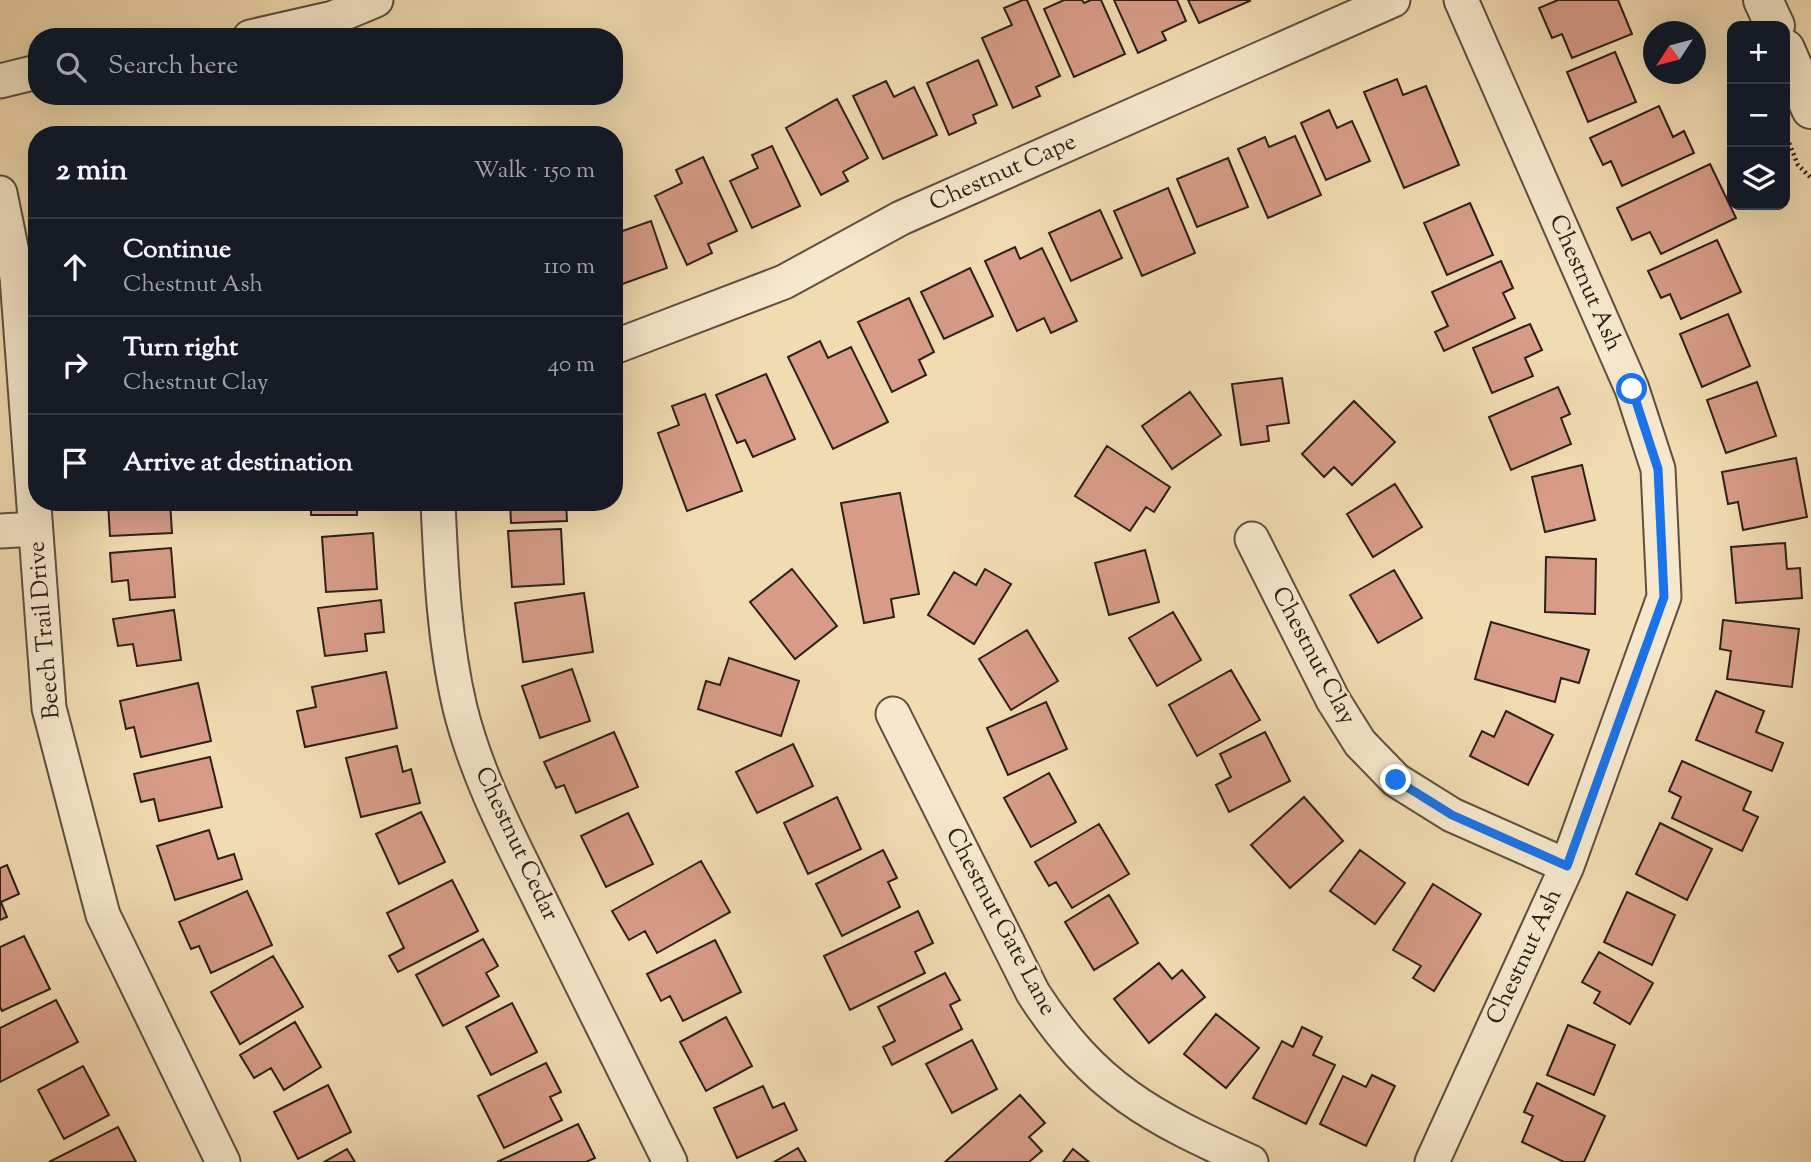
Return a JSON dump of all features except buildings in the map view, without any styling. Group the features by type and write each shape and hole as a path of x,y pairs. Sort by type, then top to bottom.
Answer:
{"street":[{"path":"289,28 333,18 376,0"},
{"name":"Chestnut Cape","path":"623,344 784,282 901,218 1393,0"},
{"name":"Chestnut Ash","path":"1432,1162 1567,866 1664,597 1658,469 1632,389 1461,0"},
{"path":"1763,0 1772,21"},
{"path":"1790,61 1811,109"},
{"path":"0,81 28,74"},
{"name":"Beech Trail Drive","path":"0,193 17,277 28,423"},
{"name":"Beech Trail Drive","path":"35,511 49,708 103,915 223,1162"},
{"name":"Chestnut Cedar","path":"438,511 448,646 461,710 481,772 506,831 670,1162"},
{"path":"0,531 36,529"},
{"name":"Chestnut Clay","path":"1252,539 1333,700 1360,743 1396,780 1452,815 1567,866"},
{"name":"Chestnut Gate Lane","path":"893,713 1033,993 1053,1024 1101,1077 1129,1099 1190,1135 1251,1162"}],"path":[{"path":"1790,146 1798,164 1811,178"}],"route":[{"path":"1396,780 1452,815 1567,866 1664,597 1658,469 1632,389"}]}
